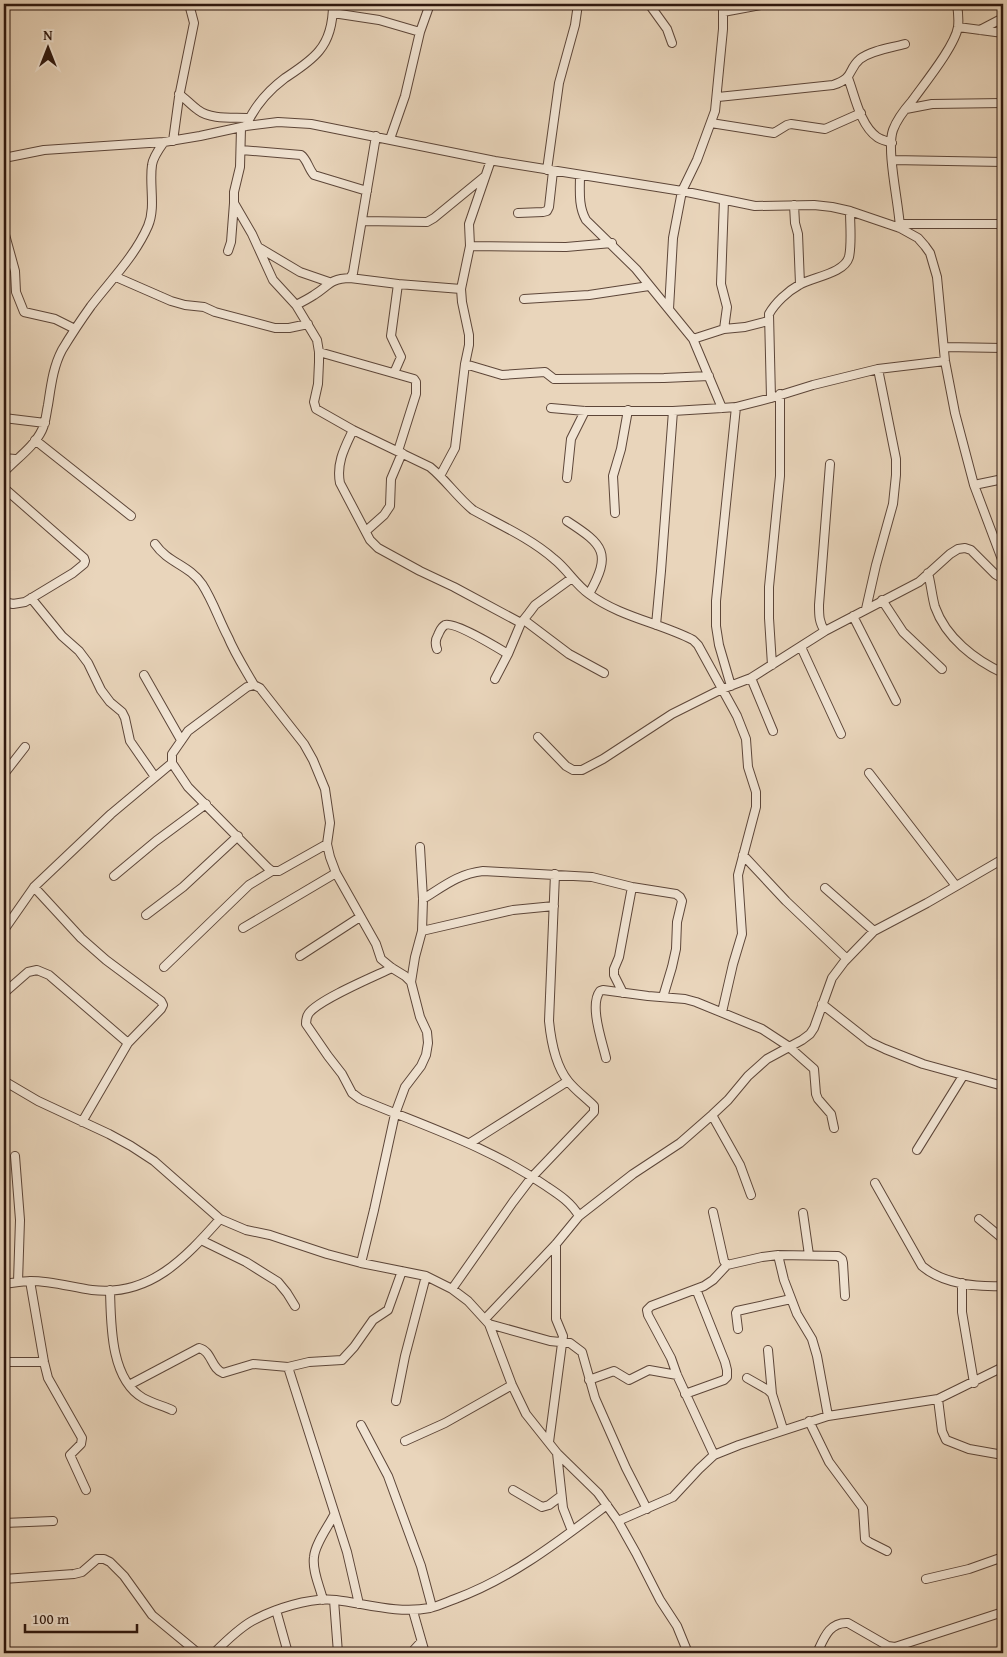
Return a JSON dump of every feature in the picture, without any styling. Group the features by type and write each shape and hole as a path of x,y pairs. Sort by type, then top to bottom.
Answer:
{"street":[{"path":"173,141 179,94 194,23 189,4"},
{"path":"228,251 231,242 234,192 240,167 245,124 255,109 275,87 311,60 320,50 326,39 333,13 333,4"},
{"path":"390,139 405,96 420,32 430,4"},
{"path":"518,213 543,212 547,211 549,207 550,170 559,83 575,24 578,4"},
{"path":"649,4 668,29 672,43"},
{"path":"669,309 673,238 682,191 697,160 715,111 718,97 723,4"},
{"path":"723,12 766,4"},
{"path":"900,226 892,160 894,129 941,60 955,34 958,27 957,4"},
{"path":"333,13 379,20 420,32"},
{"path":"980,30 1003,18"},
{"path":"958,27 1003,33"},
{"path":"718,97 833,85 848,78 855,65 864,57 873,52 905,44"},
{"path":"848,78 861,113 871,131 878,138 892,143"},
{"path":"179,94 204,113 245,124"},
{"path":"906,109 932,104 1003,103"},
{"path":"711,123 774,133 791,124 825,129 861,113"},
{"path":"4,158 44,150 173,141 245,124 278,122 311,124 491,160 682,191 763,207 814,206 850,211 900,226 918,238 930,254 937,277 945,361 955,413 974,485 1003,562"},
{"path":"350,278 353,273 376,136"},
{"path":"4,472 36,440 45,423 56,362 75,329 92,305 116,277 143,238 149,222 151,207 152,164 156,153 164,142"},
{"path":"241,150 301,155 305,158 309,170 314,175 367,191"},
{"path":"440,476 455,448 469,345 461,289 470,246 469,224 491,160"},
{"path":"892,160 1003,162"},
{"path":"580,175 580,205 582,214 636,269 693,339 722,408"},
{"path":"362,221 426,222 434,218 484,177"},
{"path":"724,200 721,284 727,307 724,329"},
{"path":"234,203 252,234 273,280 296,305 317,340 319,352 318,384 314,406 319,412 422,463 440,476 472,510 536,545 556,560 589,594 620,611 693,640 698,644 737,716 746,738 748,767 756,792 756,807 738,875 742,934 722,1012"},
{"path":"794,206 798,234 800,284"},
{"path":"771,398 768,321 772,309 800,284 844,266 848,259 850,211"},
{"path":"900,226 1003,224"},
{"path":"4,231 15,271 16,292 24,312 55,319 75,329"},
{"path":"470,246 566,247 612,243"},
{"path":"258,247 300,272 329,282"},
{"path":"116,277 171,301 204,307 215,312 275,328 289,328 308,324"},
{"path":"296,305 315,295 329,282 338,279 350,278 461,289"},
{"path":"394,373 401,357 391,336 398,284"},
{"path":"524,300 589,296 649,286"},
{"path":"693,339 724,329 745,327 768,321"},
{"path":"944,347 1003,348"},
{"path":"319,352 414,379 416,382 414,401 391,479 390,506 384,515 366,530"},
{"path":"551,408 673,411 722,408 771,398 780,394 878,369 945,361"},
{"path":"465,364 495,374 509,375 545,372 557,379 634,379 709,376"},
{"path":"866,609 893,504 896,475 896,459 878,369"},
{"path":"772,664 769,587 780,476 780,394"},
{"path":"731,686 719,645 716,626 716,600 736,406"},
{"path":"567,478 571,439 585,410"},
{"path":"615,513 613,476 621,449 628,410"},
{"path":"656,625 662,570 673,411"},
{"path":"4,418 45,423"},
{"path":"353,430 339,462 340,482 370,540 378,548 522,622 569,654 604,673"},
{"path":"36,440 131,516"},
{"path":"4,458 15,459"},
{"path":"825,631 821,625 819,605 830,464"},
{"path":"974,485 1003,479"},
{"path":"4,488 84,558 85,561 73,573 25,602 13,604 4,602"},
{"path":"567,521 593,539 601,550 603,562 600,575 589,594"},
{"path":"155,544 165,556 196,576 254,685 260,688 304,744 325,789 330,823 327,844 336,873 376,944 381,959 411,982"},
{"path":"538,737 566,766 573,770 582,770 603,759 672,714 722,689 751,678 825,631 919,582 958,549 965,548 971,550 995,574 1003,579"},
{"path":"928,573 935,606 945,626 955,640 988,666 1003,673"},
{"path":"495,679 522,622 536,605 572,578"},
{"path":"31,598 57,630 79,651 110,702 122,712 130,741 155,777"},
{"path":"882,600 903,632 942,669"},
{"path":"852,616 896,701"},
{"path":"437,649 436,639 442,628 450,625 474,634 508,654"},
{"path":"801,647 841,734"},
{"path":"144,674 181,740"},
{"path":"751,678 773,731"},
{"path":"254,685 247,688 188,731 172,754 172,763 188,787 272,871"},
{"path":"4,774 25,747"},
{"path":"4,930 34,887 111,814 172,763"},
{"path":"869,773 956,886"},
{"path":"114,876 156,841 206,804"},
{"path":"146,915 183,887 238,836"},
{"path":"4,839 4,846"},
{"path":"164,967 249,885 272,871 279,871 327,844"},
{"path":"361,1263 395,1114 405,1087 421,1066 426,1055 428,1043 411,982 422,931 423,899 420,847"},
{"path":"742,855 786,901 847,959"},
{"path":"487,1321 579,1216 633,1174 680,1143 712,1115 766,1059 810,1034 814,1028 832,978 874,931 1003,859"},
{"path":"423,899 468,873 483,872 592,877 632,887 676,894 682,901 675,935 674,958 663,997"},
{"path":"243,928 336,873"},
{"path":"452,1289 532,1177 594,1112 594,1106 568,1081 557,1060 551,1040 549,1022 555,874"},
{"path":"34,887 81,938 106,960 161,1001 162,1005 161,1009 128,1043 82,1122"},
{"path":"623,993 614,975 614,970 619,957 632,887"},
{"path":"825,888 874,931"},
{"path":"422,931 513,910 554,906"},
{"path":"300,956 360,917"},
{"path":"392,968 324,1002 309,1013 306,1019 306,1024 342,1074 352,1093 360,1099 395,1114 470,1143 513,1165 565,1199 574,1207 579,1216"},
{"path":"4,993 28,972 37,970 49,975 128,1043"},
{"path":"606,1058 596,1010 598,992 604,990 696,1002 762,1029 788,1046 815,1071 816,1094 831,1114 834,1128"},
{"path":"822,1004 870,1042 922,1064 963,1076 1001,1084"},
{"path":"918,1150 963,1076"},
{"path":"4,1081 38,1101 131,1146 154,1162 220,1219 246,1230 270,1235 327,1254 426,1276 452,1289 468,1301 487,1321 512,1385 526,1414 558,1453 598,1493 618,1521 676,1626 688,1653"},
{"path":"470,1143 568,1081"},
{"path":"712,1115 740,1165 751,1195"},
{"path":"15,1156 20,1220 18,1282"},
{"path":"875,1183 922,1266 938,1277 962,1283 1003,1286"},
{"path":"713,1212 724,1261 727,1264"},
{"path":"803,1213 809,1255"},
{"path":"4,1284 30,1281 49,1282 94,1290 110,1290 125,1289 152,1281 179,1261 220,1219"},
{"path":"979,1219 1003,1239"},
{"path":"201,1240 239,1258 278,1282 288,1293 295,1306"},
{"path":"549,1442 562,1332 556,1319 556,1244"},
{"path":"778,1255 797,1314 812,1339 828,1416"},
{"path":"714,1455 671,1358 647,1310 651,1306 696,1289 713,1280 727,1264 778,1255 838,1256 842,1259 846,1296"},
{"path":"129,1385 199,1348 206,1351 219,1372 229,1372 241,1366 253,1364 288,1367 309,1362 342,1360 354,1347 373,1320 388,1310 402,1271"},
{"path":"396,1402 404,1356 426,1276"},
{"path":"30,1281 48,1378 82,1438 81,1444 70,1455 86,1490"},
{"path":"962,1283 962,1312 974,1382"},
{"path":"686,1394 727,1378 725,1362 696,1289"},
{"path":"110,1290 112,1340 129,1385 142,1397 172,1410"},
{"path":"738,1329 737,1311 791,1299"},
{"path":"487,1321 542,1339 570,1343 582,1352 595,1398 647,1509"},
{"path":"768,1350 772,1394 784,1429"},
{"path":"4,1362 44,1362"},
{"path":"618,1521 673,1497 714,1455 784,1429 828,1416 938,1399 1003,1366"},
{"path":"288,1367 347,1552 358,1604"},
{"path":"589,1380 614,1371 628,1380 649,1370 677,1375"},
{"path":"747,1378 772,1394"},
{"path":"405,1441 445,1423 512,1385"},
{"path":"938,1399 942,1431 946,1440 969,1450 1003,1455"},
{"path":"809,1422 829,1462 863,1508 865,1539 887,1551"},
{"path":"361,1426 388,1476 421,1566 432,1607"},
{"path":"558,1453 562,1508 572,1531"},
{"path":"513,1490 542,1507 549,1505 561,1496"},
{"path":"214,1653 250,1622 276,1610 323,1600 334,1600 413,1611 432,1607 473,1592 500,1580 525,1564 606,1505"},
{"path":"323,1600 313,1563 316,1547 334,1515"},
{"path":"4,1522 54,1521"},
{"path":"926,1578 969,1569 1003,1557"},
{"path":"4,1579 74,1574 82,1572 97,1559 104,1559 117,1568 152,1615 198,1653"},
{"path":"334,1600 338,1653"},
{"path":"276,1610 288,1653"},
{"path":"413,1611 425,1653"},
{"path":"817,1653 828,1631 840,1623 848,1623 895,1650 1003,1612"},
{"path":"411,1653 421,1642"}]}
